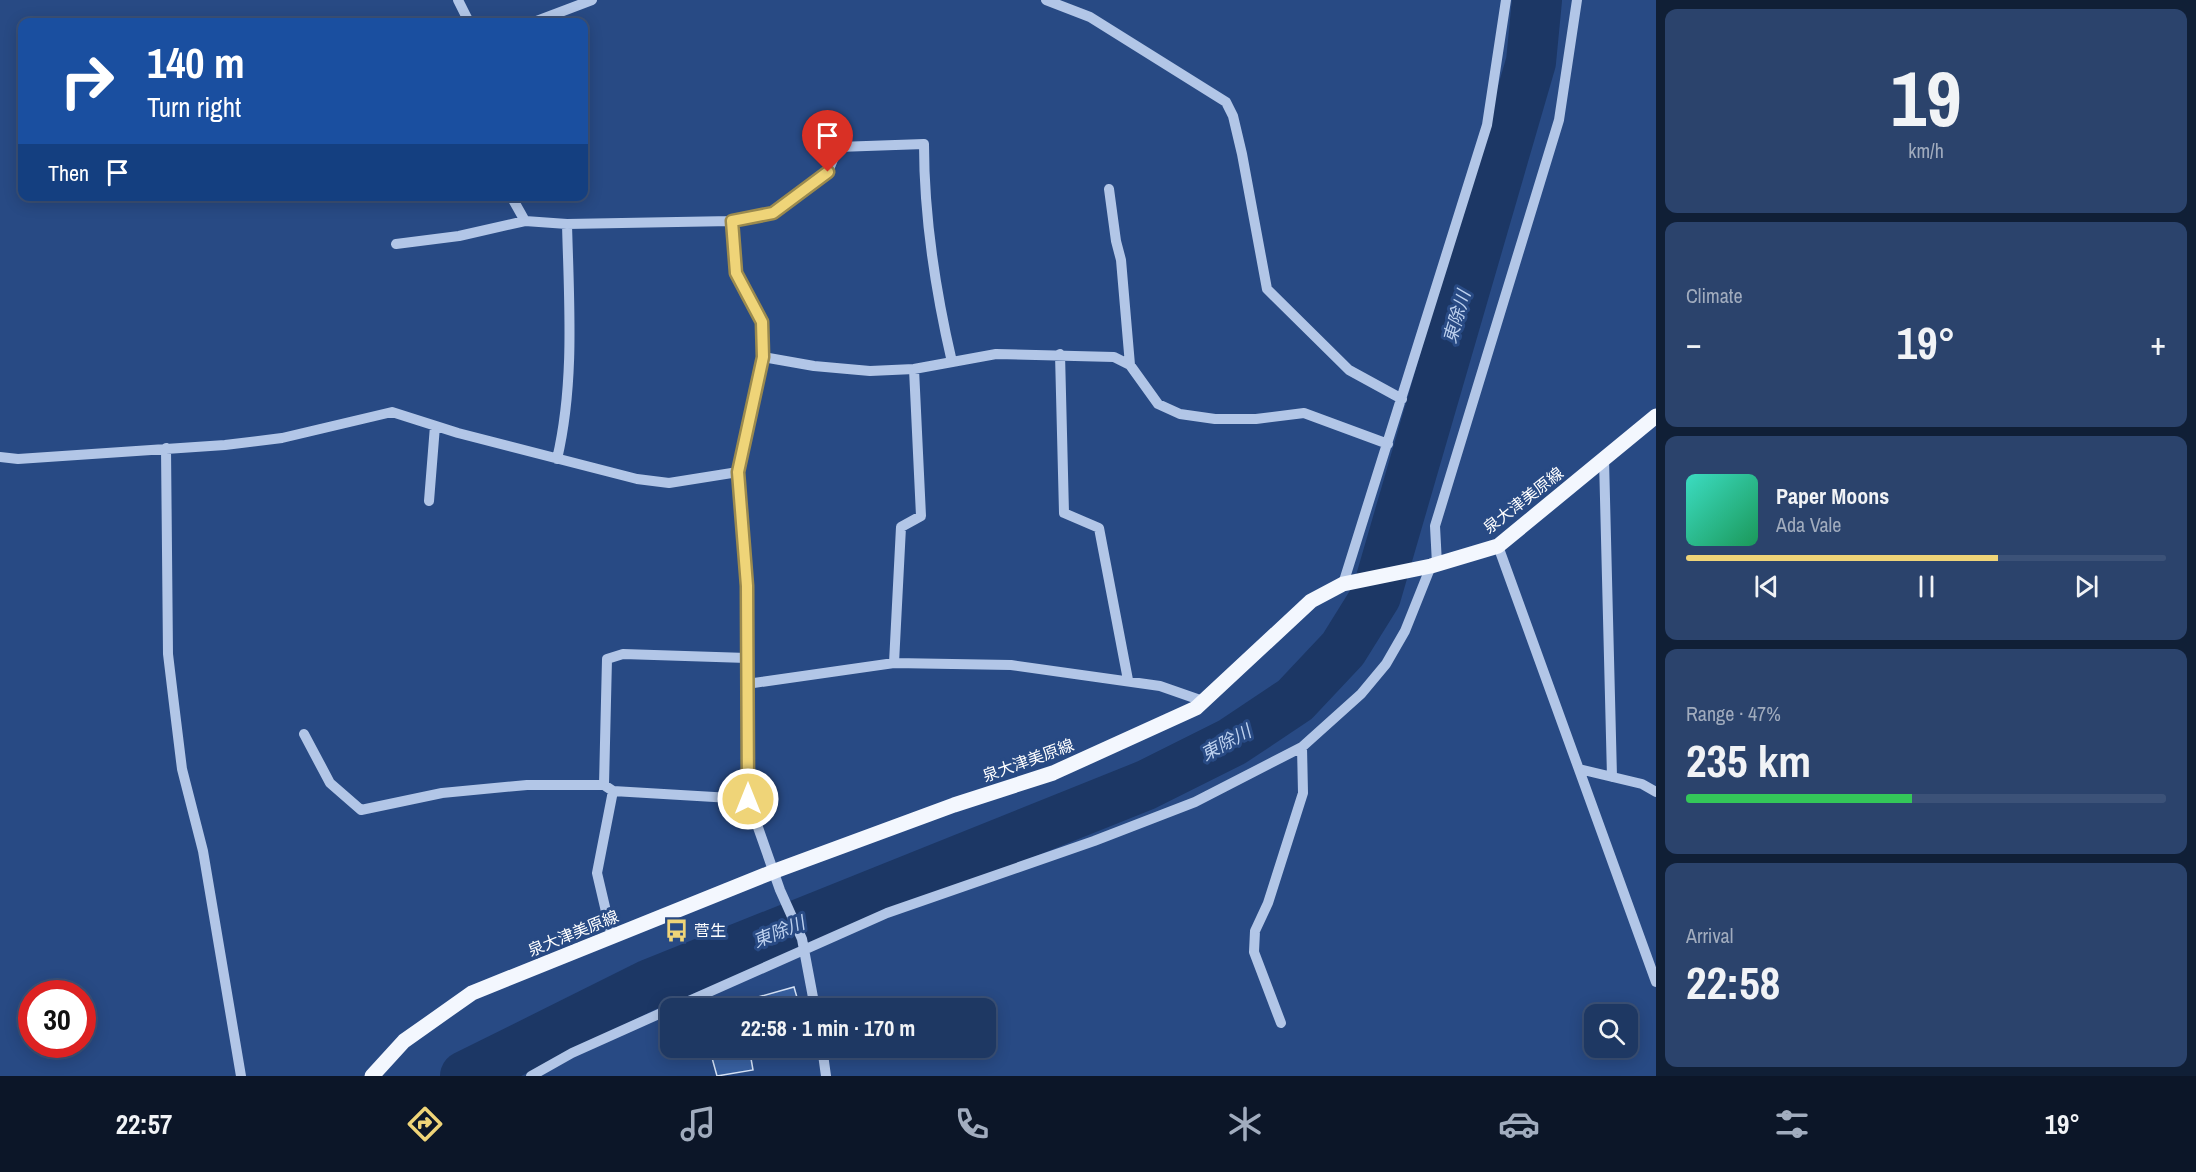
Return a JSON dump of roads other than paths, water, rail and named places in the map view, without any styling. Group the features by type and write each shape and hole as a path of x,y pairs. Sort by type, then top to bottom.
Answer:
{"main road":[{"name":"泉大津美原線","path":"372,1076 404,1041 472,993 775,872 1053,772 1196,708 1311,601 1349,582 1434,565 1498,546 1656,416"}],"street":[{"path":"458,0 468,18"},
{"path":"545,18 592,0"},
{"path":"1046,0 1090,17 1226,102 1233,116 1242,154 1267,289 1349,370 1402,399"},
{"path":"1349,582 1388,444 1487,125 1506,0"},
{"path":"694,998 803,944 1094,842 1195,802 1302,747 1361,694 1386,664 1434,565 1436,526 1559,120 1577,0"},
{"path":"396,244 459,236 525,221 567,224 732,221 773,213 828,172 838,147 924,144 927,235 935,290 952,363"},
{"path":"1109,189 1121,260 1130,365"},
{"path":"515,201 525,221"},
{"path":"732,221 736,273 762,322 763,357 738,472 747,586 748,799 780,890 803,944 813,998"},
{"path":"557,459 566,420 569,377 567,224"},
{"path":"763,357 859,370 914,369 996,354 1114,357 1130,365 1158,404 1180,414 1215,420 1256,419 1304,413 1388,444"},
{"path":"1060,354 1064,513 1099,528 1128,680"},
{"path":"894,663 902,527 921,516 914,369"},
{"path":"0,457 18,459 282,438 392,412 435,426 637,479 669,483 738,472"},
{"path":"429,501 435,426"},
{"path":"166,448 168,654 182,769 203,850 241,1076"},
{"path":"1604,459 1612,777"},
{"path":"1498,546 1656,982"},
{"path":"612,937 597,873 609,788 607,658 623,654 747,658"},
{"path":"747,684 894,663 1011,665 1160,686 1203,701"},
{"path":"304,734 330,783 361,810 442,792 527,784 748,799"},
{"path":"1281,1023 1254,952 1255,931 1268,903 1303,793 1302,747"},
{"path":"1579,769 1642,784 1656,792"},
{"path":"531,1076 572,1053 660,1014"},
{"path":"824,1058 826,1076"}],"waterway":[{"name":"東除川","path":"465,1076 650,984 1146,785 1232,742 1295,700 1343,649 1376,596 1531,62 1537,0"}],"place":[{"name":"菅生","path":"676,930"}]}
